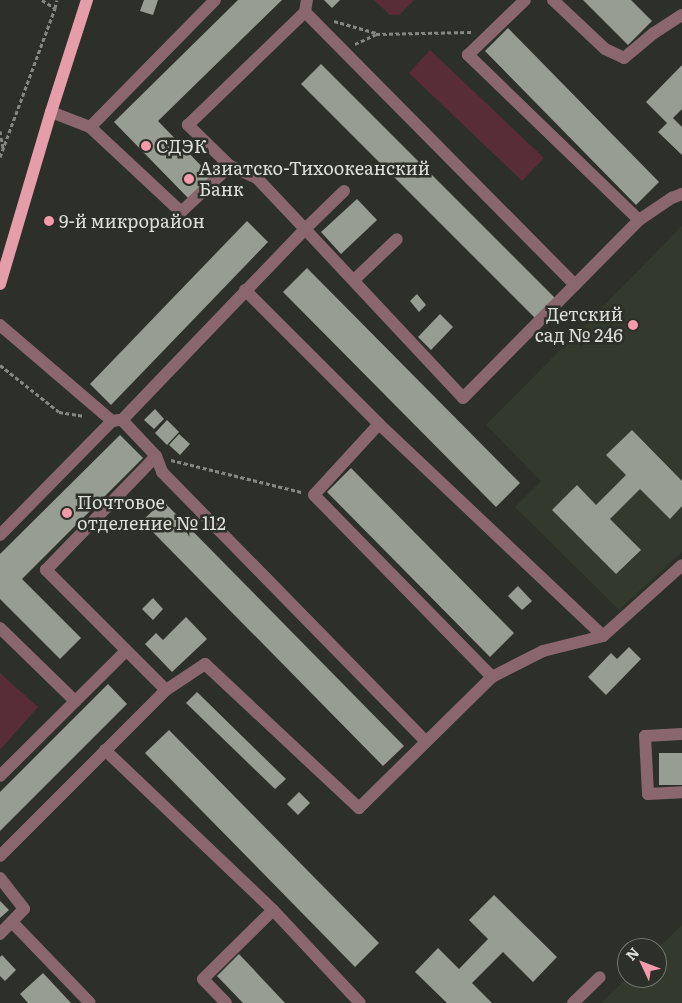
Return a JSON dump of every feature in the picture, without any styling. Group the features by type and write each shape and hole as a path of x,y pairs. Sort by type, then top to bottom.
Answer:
{"main road":[{"path":"0,284 51,112 87,0"}],"lane":[{"path":"90,128 215,0"},
{"path":"525,0 468,55 639,220"},
{"path":"553,0 606,49 624,58 654,33 682,15"},
{"path":"576,285 342,50 306,6 188,125 230,166 257,178 463,398 576,285 639,220 672,198 682,194"},
{"path":"51,112 90,128 181,212 230,166"},
{"path":"0,536 344,191"},
{"path":"354,280 397,239"},
{"path":"246,290 379,424 603,636"},
{"path":"0,325 117,420 156,456 162,472 425,741"},
{"path":"379,424 314,495 492,677"},
{"path":"156,456 46,570 166,690"},
{"path":"0,856 166,690 204,664 359,808 492,677 543,651 603,636 682,565"},
{"path":"0,628 75,701"},
{"path":"0,776 126,651"},
{"path":"682,734 645,736 648,794 682,792"},
{"path":"106,750 273,910 360,1003"},
{"path":"0,878 24,909 0,934"},
{"path":"226,1003 203,979 273,910"},
{"path":"12,922 90,1003"},
{"path":"573,1003 600,976"}],"path":[{"path":"42,0 55,8"},
{"path":"0,157 57,0"},
{"path":"332,20 376,34 492,32"},
{"path":"342,50 376,34"},
{"path":"0,131 3,148"},
{"path":"0,365 59,412 117,420"},
{"path":"156,456 314,495"}],"shaded area":[{"path":"374,0 414,0 399,15 390,15"},
{"path":"430,50 544,158 522,181 409,73"},
{"name":"Детский сад № 246","path":"682,226 682,552 619,610 515,507 541,481 486,425"},
{"path":"0,673 38,707 0,750"},
{"path":"682,925 682,1003 601,1003 617,988 667,988 667,939"}],"building":[{"path":"144,0 158,0 153,15 140,11"},
{"path":"238,0 282,0 158,121 211,176 188,198 114,122"},
{"path":"324,0 340,0 332,8"},
{"path":"583,0 631,0 652,21 628,45"},
{"path":"508,28 659,182 636,205 485,51"},
{"path":"321,64 557,300 537,320 301,84"},
{"path":"682,65 682,109 673,118 682,127 682,155 658,132 667,123 646,102"},
{"path":"357,199 377,220 341,254 321,232"},
{"path":"247,221 268,242 111,405 90,384"},
{"path":"307,268 520,483 496,507 283,292"},
{"path":"417,294 426,305 419,312 410,301"},
{"path":"440,314 453,327 431,350 418,337"},
{"path":"155,409 164,419 154,429 144,420"},
{"path":"167,420 179,432 167,445 155,433"},
{"path":"632,430 682,481 682,506 670,519 640,489 610,519 641,550 616,574 552,510 577,485 596,505 626,475 606,455"},
{"path":"179,434 190,444 180,455 169,445"},
{"path":"120,435 143,458 22,579 81,638 60,659 0,599 0,554"},
{"path":"351,468 514,633 490,657 327,492"},
{"path":"163,501 404,746 383,766 142,521"},
{"path":"518,586 532,601 522,610 508,596"},
{"path":"153,598 163,609 153,620 142,609"},
{"path":"186,617 207,639 172,672 145,644 156,633 163,640"},
{"path":"629,647 641,659 606,695 588,677 611,653 617,659"},
{"path":"108,684 127,704 0,831 0,792"},
{"path":"197,692 286,779 275,789 186,703"},
{"path":"169,730 379,943 355,967 145,753"},
{"path":"659,753 682,753 682,785 659,785"},
{"path":"299,792 310,803 298,815 287,804"},
{"path":"494,895 557,957 533,982 503,952 472,983 492,1003 447,1003 415,972 438,948 459,969 488,939 469,920"},
{"path":"0,901 9,910 0,918"},
{"path":"239,954 285,1003 243,1003 217,976"},
{"path":"2,955 16,970 5,981 0,976 0,957"},
{"path":"43,973 71,1003 28,1003 20,994"}],"place":[{"name":"СДЭК","path":"146,146"},
{"name":"Азиатско-Тихоокеанский Банк","path":"189,179"},
{"name":"9-й микрорайон","path":"49,221"},
{"name":"Детский сад № 246","path":"633,325"},
{"name":"Почтовое отделение № 112","path":"67,513"}]}
